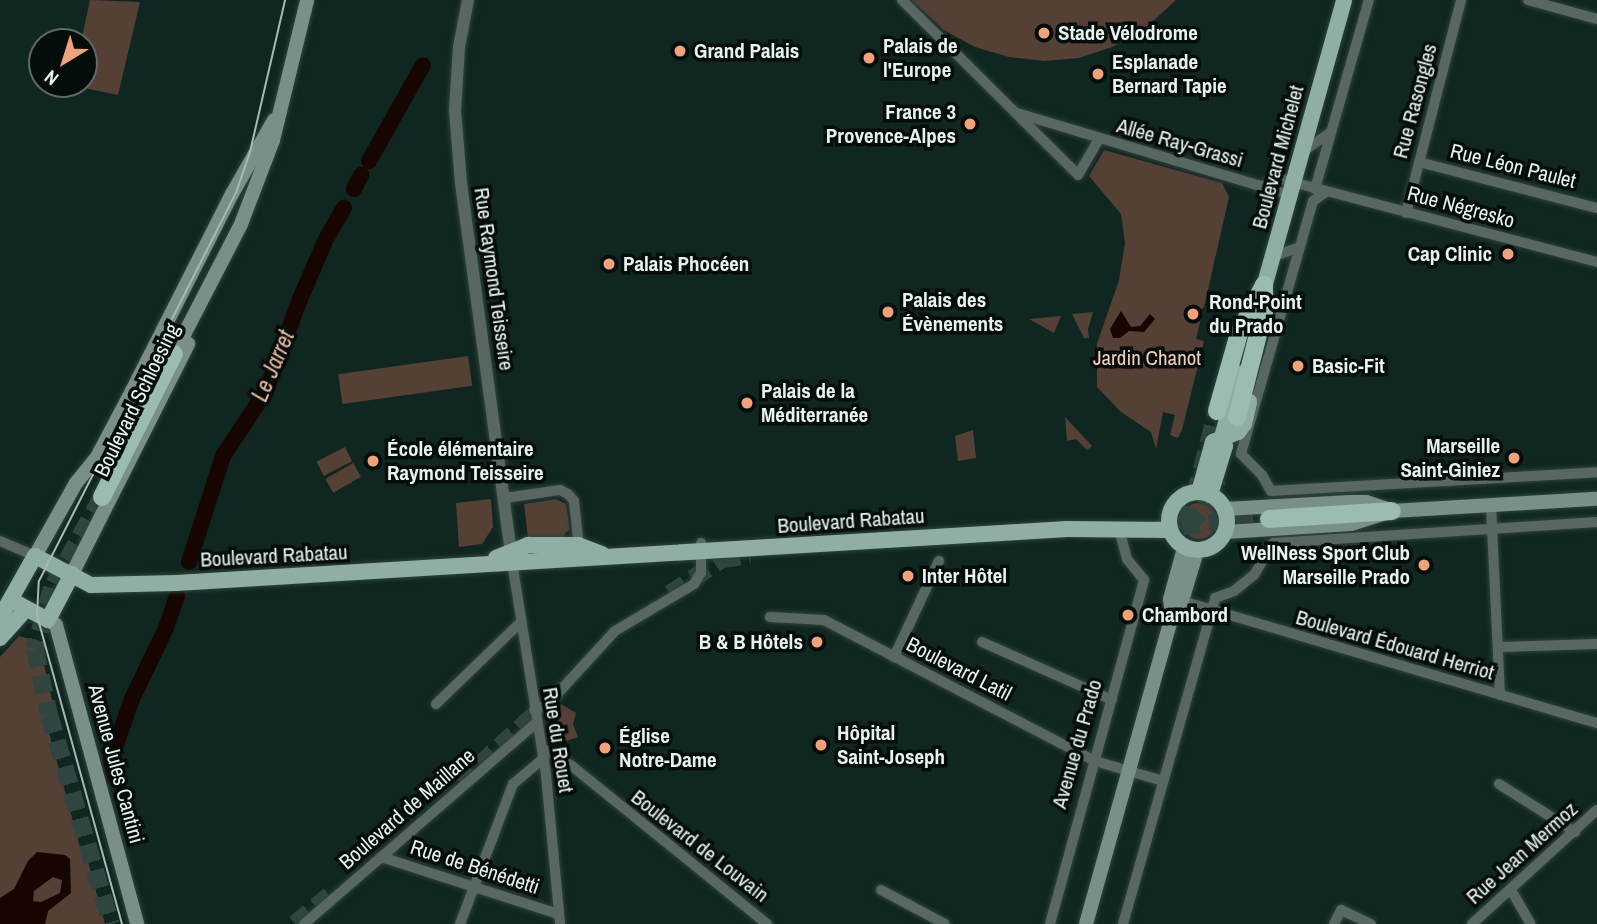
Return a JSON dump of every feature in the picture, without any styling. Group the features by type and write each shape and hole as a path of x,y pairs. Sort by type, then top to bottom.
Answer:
{"highway":[{"path":"1217,411 1239,333 1264,285"},
{"path":"1237,417 1265,311 1264,285"},
{"path":"102,497 174,354"},
{"path":"1270,517 1392,511"}],"main road":[{"name":"Boulevard Schloesing","path":"132,391 148,388 162,362 174,354 232,241 261,174 282,107 307,0"},
{"name":"Boulevard Michelet","path":"1205,493 1225,446 1222,437 1230,437 1244,424 1271,312 1271,299 1264,285 1344,0"},
{"name":"Boulevard Schloesing","path":"35,556 76,483 97,457 232,194 282,107"},
{"name":"Boulevard Schloesing","path":"72,574 176,373 229,260 232,241"},
{"path":"1086,924 1172,617 1182,601 1191,550 1169,522 1178,499 1205,493 1225,509 1366,502 1392,511"},
{"path":"1226,532 1351,524 1392,511 1597,499"},
{"path":"1191,550 1212,548 1226,532 1225,509"},
{"name":"Boulevard Rabatau","path":"1097,528 1118,521 1169,522"},
{"name":"Boulevard Rabatau","path":"35,556 92,585 481,564 512,557 533,561 701,547 1097,528 1119,530 1169,522"},
{"name":"Boulevard Rabatau","path":"512,557 528,545 578,545 608,556"},
{"path":"1172,617 1170,599 1191,550"},
{"path":"0,618 6,597 35,556"},
{"path":"6,597 48,620 72,574"},
{"path":"0,638 26,609"},
{"name":"Avenue Jules Cantini","path":"48,620 56,625 60,637 137,924"}],"street":[{"name":"Rue Raymond Teisseire","path":"468,0 458,47 456,110 461,183 512,557"},
{"name":"Allée Ray-Grassi","path":"902,0 1078,175 1099,139"},
{"name":"Boulevard Michelet","path":"1327,486 1271,491 1262,475 1241,454 1299,247 1313,201 1320,190 1331,132 1369,0"},
{"name":"Rue Rasongles","path":"1406,213 1461,0"},
{"path":"1528,0 1597,19"},
{"path":"1333,39 1356,46"},
{"name":"Allée Ray-Grassi","path":"1015,112 1261,187 1277,178 1292,189"},
{"path":"1301,153 1331,132"},
{"name":"Rue Léon Paulet","path":"1419,162 1597,208"},
{"name":"Rue Négresko","path":"1292,189 1320,190 1597,262"},
{"path":"1272,257 1299,247"},
{"path":"1328,504 1327,486 1597,472"},
{"path":"505,498 560,490 568,494 574,501 578,545"},
{"path":"1491,505 1500,647 1500,695"},
{"path":"1124,924 1215,598 1241,587 1254,575 1273,543 1597,522"},
{"name":"Avenue du Prado","path":"1062,924 1050,922 1144,580 1127,559 1119,530"},
{"path":"0,541 35,556"},
{"name":"Boulevard Rabatau","path":"533,561 567,553 578,545"},
{"path":"534,710 547,705 615,631 699,579 701,547"},
{"name":"Rue du Rouet","path":"512,557 520,623 543,753 559,919"},
{"path":"894,657 939,561"},
{"name":"Boulevard Édouard Herriot","path":"1182,601 1597,723"},
{"name":"Boulevard Latil","path":"770,617 824,620 1095,761 1128,771"},
{"path":"436,704 520,623"},
{"path":"982,642 1112,700"},
{"path":"1500,647 1597,645"},
{"name":"Boulevard de Maillane","path":"304,924 536,723"},
{"path":"460,924 513,784 543,753"},
{"name":"Boulevard de Louvain","path":"543,753 572,766 767,924"},
{"path":"1128,771 1163,781"},
{"path":"1499,784 1575,832"},
{"name":"Rue Jean Mermoz","path":"1472,924 1597,810"},
{"name":"Rue de Bénédetti","path":"381,857 474,887 559,919"},
{"path":"881,890 945,924"},
{"path":"1511,890 1531,924"},
{"path":"1335,924 1341,910 1371,924"}],"green space":[{"path":"90,0 140,2 118,95 98,91 98,28 84,28"},
{"name":"Stade Vélodrome","path":"911,0 1176,0 1143,30 1112,47 1079,58 1044,61 1009,57 975,47 944,30"},
{"name":"Jardin Chanot","path":"1104,150 1222,183 1229,197 1204,307 1197,312 1201,318 1196,339 1204,341 1182,430 1178,438 1170,435 1175,415 1163,412 1156,449 1151,432 1121,412 1097,387 1097,344 1119,280 1125,243 1121,214 1089,176"},
{"path":"1093,312 1088,329 1089,338 1084,338 1072,314"},
{"path":"1061,316 1054,333 1029,319"},
{"path":"468,356 472,386 342,404 338,374"},
{"path":"1065,417 1092,446 1087,450 1076,439 1067,441"},
{"path":"973,430 976,458 958,461 955,436"},
{"path":"345,447 352,461 324,476 316,462"},
{"path":"353,463 361,477 333,493 325,479"},
{"path":"491,499 493,527 482,544 459,547 456,503"},
{"path":"556,499 566,504 570,530 565,533 564,539 528,538 524,504"},
{"path":"1199,503 1212,508 1217,521 1212,534 1199,539 1186,534 1181,521 1186,508"},
{"path":"19,636 39,642 55,714 45,718 81,851 85,851 105,924 0,924 0,657"},
{"path":"561,704 576,713 573,724 578,737 566,741 554,713"}],"shaded area":[{"path":"1121,311 1131,327 1140,326 1150,314 1155,319 1144,332 1129,331 1120,338 1113,338 1110,329"},
{"path":"37,852 65,855 70,859 71,893 48,911 45,924 0,924 0,898 14,889 28,861","holes":["53,877 62,880 60,893 41,902 33,901 34,891"]}],"waterway":[{"name":"Le Jarret","path":"369,161 423,65"},
{"name":"Le Jarret","path":"354,189 361,175"},
{"name":"Le Jarret","path":"189,562 223,456 266,391 300,299 326,239 344,208"},
{"name":"Le Jarret","path":"105,776 132,699 166,628 177,596"}],"tunnel":[{"path":"1166,528 1178,521 1195,496 1217,411"},
{"path":"1187,525 1207,507 1217,480"},
{"path":"102,497 52,588 35,649 49,715 111,924"},
{"path":"1155,530 1270,515"},
{"path":"670,594 722,559 750,555"},
{"path":"460,783 547,703"},
{"path":"295,924 330,895"}],"tram line":[{"path":"122,924 37,615 39,581 237,190 250,152 285,0"}],"place":[{"name":"Stade Vélodrome","path":"1044,33"},
{"name":"Grand Palais","path":"680,51"},
{"name":"Palais de l'Europe","path":"869,58"},
{"name":"Esplanade Bernard Tapie","path":"1098,74"},
{"name":"France 3 Provence-Alpes","path":"970,124"},
{"name":"Cap Clinic","path":"1508,254"},
{"name":"Palais Phocéen","path":"609,264"},
{"name":"Palais des Évènements","path":"888,312"},
{"name":"Rond-Point du Prado","path":"1193,314"},
{"name":"Basic-Fit","path":"1298,366"},
{"name":"Palais de la Méditerranée","path":"747,403"},
{"name":"Marseille Saint-Giniez","path":"1514,458"},
{"name":"École élémentaire Raymond Teisseire","path":"373,461"},
{"name":"WellNess Sport Club Marseille Prado","path":"1424,565"},
{"name":"Inter Hôtel","path":"908,576"},
{"name":"Chambord","path":"1128,615"},
{"name":"B & B Hôtels","path":"817,642"},
{"name":"Hôpital Saint-Joseph","path":"821,745"},
{"name":"Église Notre-Dame","path":"605,748"}]}
